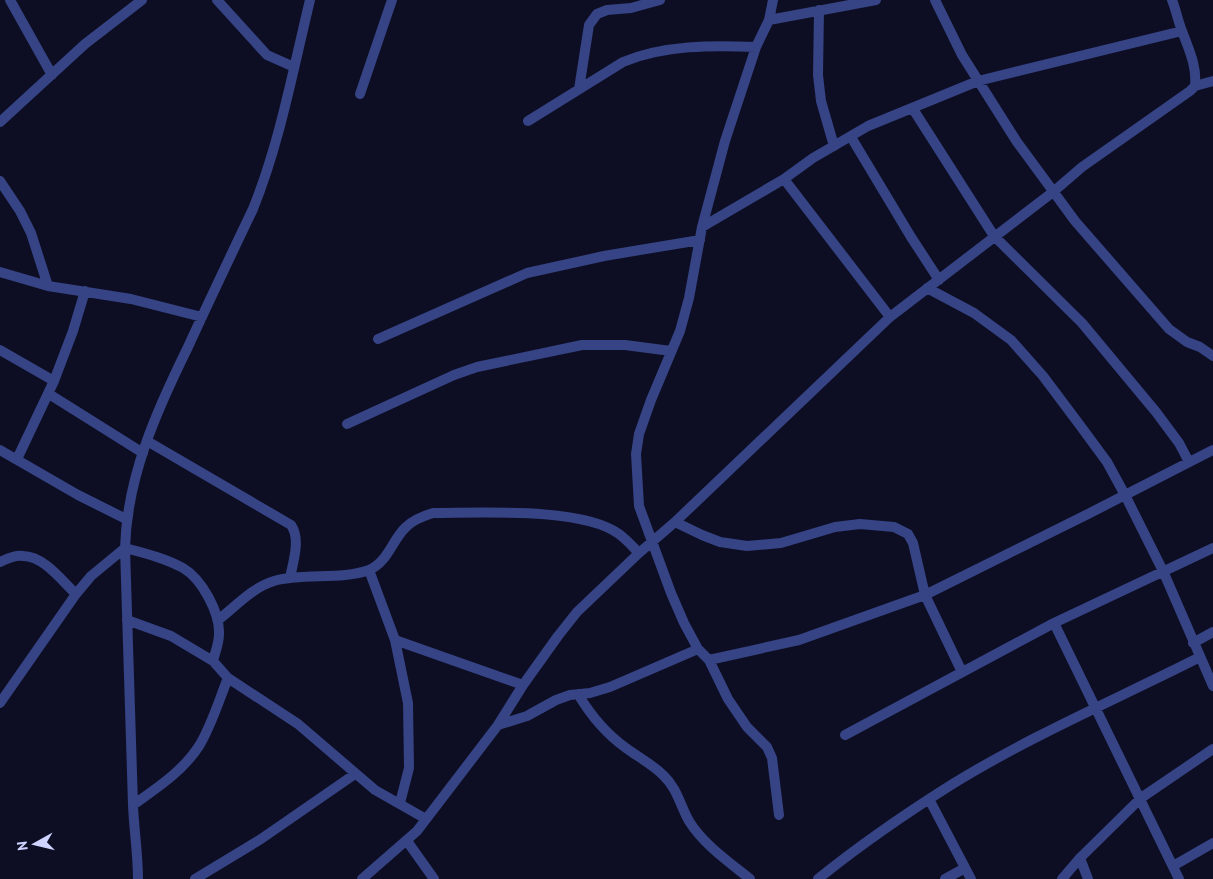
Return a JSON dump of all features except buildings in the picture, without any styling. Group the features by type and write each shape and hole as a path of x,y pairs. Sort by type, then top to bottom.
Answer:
{"street":[{"path":"10,0 52,75"},
{"path":"0,122 85,44 142,0"},
{"path":"217,0 266,54 294,67"},
{"path":"138,879 138,861 134,836 124,548 126,519 131,491 157,412 253,209 266,176 276,146 310,0"},
{"path":"360,94 392,0"},
{"path":"579,89 589,25 597,14 607,10 631,8 660,0"},
{"path":"773,0 769,20 756,47 725,141 702,228 690,298 639,434 636,454 639,506 670,593 684,624 698,649 709,660 728,699 740,718 767,747 773,767 779,815"},
{"path":"769,20 876,0"},
{"path":"935,0 951,34 978,81 1017,142 1053,192 1100,252 1132,284 1163,323 1177,336 1200,347 1213,356"},
{"path":"362,879 407,841 426,819 498,724 558,636 577,612 639,553 675,522 890,317 1053,192 1082,167 1190,92 1195,86 1196,77 1192,53 1182,31 1172,0"},
{"path":"819,10 818,75 821,101 834,146"},
{"path":"702,228 784,179 813,158 868,126 978,81 1182,31"},
{"path":"528,121 623,62 650,52 707,46 756,47"},
{"path":"1195,86 1213,81"},
{"path":"913,109 994,236 1082,323 1156,412 1190,462"},
{"path":"851,137 906,230 939,280"},
{"path":"784,179 890,317"},
{"path":"0,181 20,211 31,233 48,286"},
{"path":"378,339 527,273 612,254 700,240"},
{"path":"0,272 48,286 131,299 202,317"},
{"path":"927,288 974,313 1011,340 1043,376 1080,424 1107,462 1125,495 1163,571 1213,686"},
{"path":"17,460 49,394 73,331 85,291"},
{"path":"347,424 454,374 478,367 582,346 625,345 671,351"},
{"path":"0,350 54,381"},
{"path":"49,394 143,453"},
{"path":"147,441 291,525 295,531 296,539 290,578"},
{"path":"0,450 78,495 126,519"},
{"path":"709,660 799,640 925,595 1213,450"},
{"path":"218,620 261,586 273,581 369,570 384,559 406,527 419,518 433,513 536,514 568,517 620,534 639,553"},
{"path":"675,522 702,536 720,542 747,546 781,543 835,527 860,524 894,527 908,534 913,543 925,595 962,672"},
{"path":"0,703 90,576 124,548"},
{"path":"124,548 154,556 185,569 195,578 207,595 218,620 218,643 212,661"},
{"path":"845,735 1054,623 1213,548"},
{"path":"0,562 23,556 37,560 76,594"},
{"path":"369,570 394,640 408,712 409,768 400,804"},
{"path":"127,620 171,636 190,646 212,661 228,678 298,724 375,790 426,819"},
{"path":"1054,623 1179,879"},
{"path":"1193,643 1213,632"},
{"path":"394,640 523,686"},
{"path":"498,724 526,716 556,700 570,695 610,687 698,649"},
{"path":"818,879 880,832 929,799 1005,754 1200,657"},
{"path":"133,805 182,767 199,746 228,678"},
{"path":"578,694 588,711 604,730 626,749 663,774 674,786 689,822 716,851 750,879"},
{"path":"1062,879 1080,858 1141,798 1213,749"},
{"path":"195,879 261,839 355,774"},
{"path":"929,799 971,879"},
{"path":"407,841 434,879"},
{"path":"1173,866 1213,844"},
{"path":"1080,858 1088,879"},
{"path":"945,879 965,868"}]}
